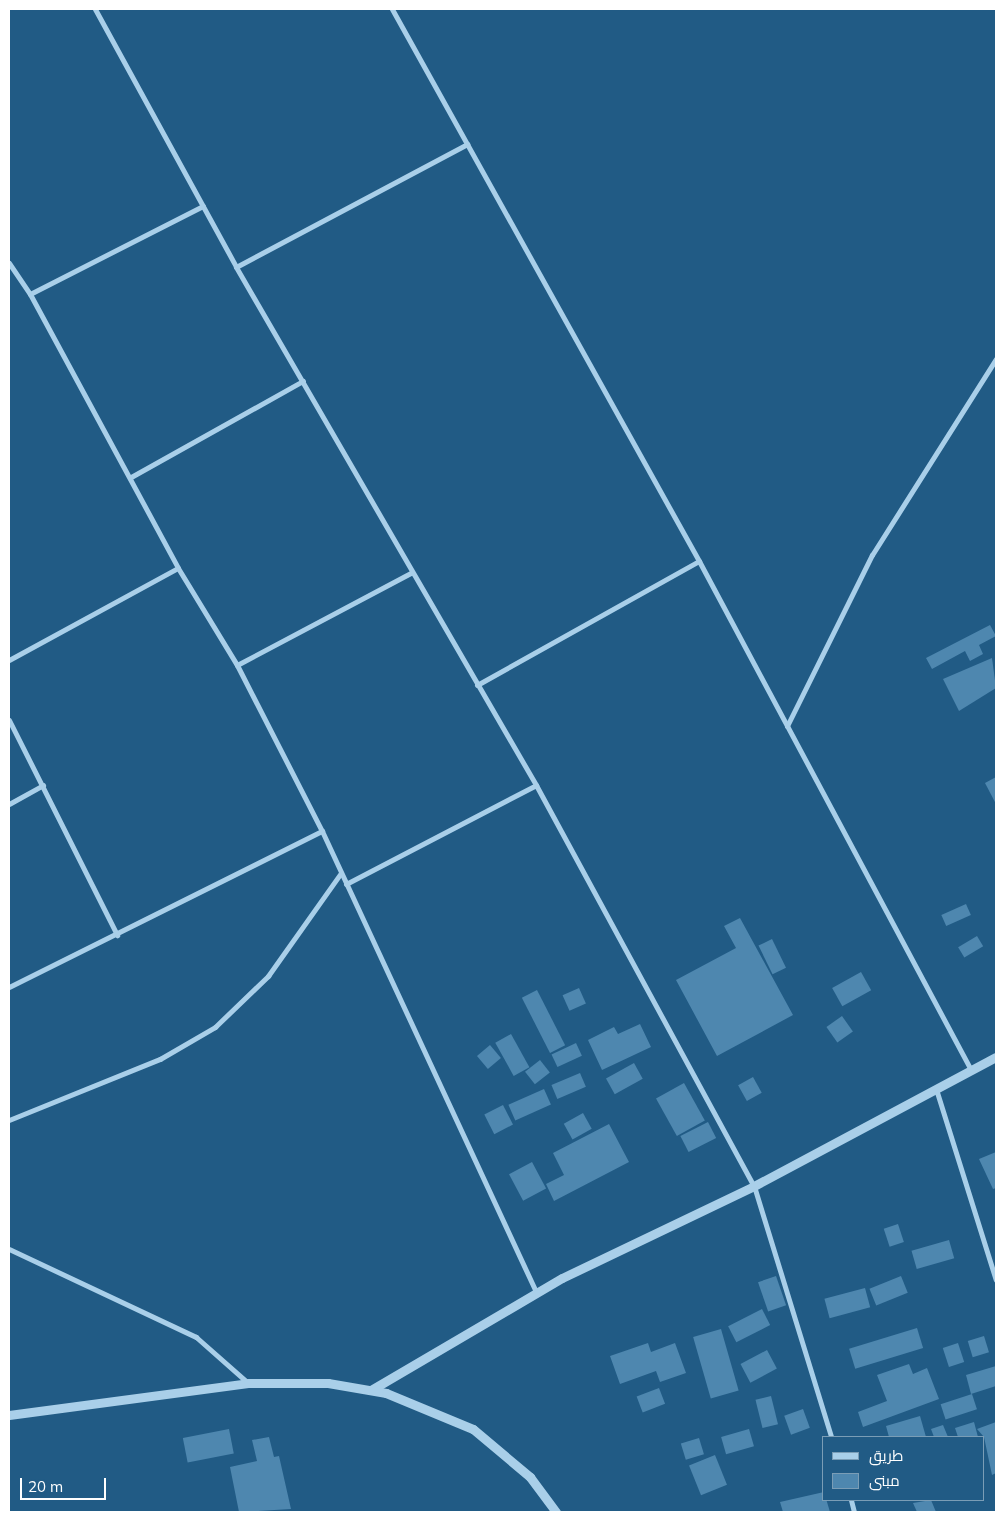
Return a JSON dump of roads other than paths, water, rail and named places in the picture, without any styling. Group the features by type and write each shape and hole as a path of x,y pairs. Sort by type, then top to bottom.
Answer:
{"street":[{"path":"95,9 236,267 536,785 754,1186 831,1436"},
{"path":"392,9 699,562 971,1070"},
{"path":"236,267 467,144"},
{"path":"30,294 203,206"},
{"path":"9,263 30,294 131,477 178,568 237,665 322,832 537,1294"},
{"path":"787,726 872,555 996,359"},
{"path":"131,477 303,381"},
{"path":"477,685 699,562"},
{"path":"9,660 178,568"},
{"path":"237,665 411,572"},
{"path":"9,720 117,935"},
{"path":"346,884 536,785"},
{"path":"9,804 43,786"},
{"path":"9,988 322,832"},
{"path":"9,1120 160,1059 214,1027 268,976 341,873"},
{"path":"371,1390 537,1294 754,1186 996,1057"},
{"path":"936,1089 996,1280"},
{"path":"9,1249 196,1337 248,1383"},
{"path":"9,1415 248,1383 328,1382 371,1390 473,1429 530,1477 556,1512"}]}
